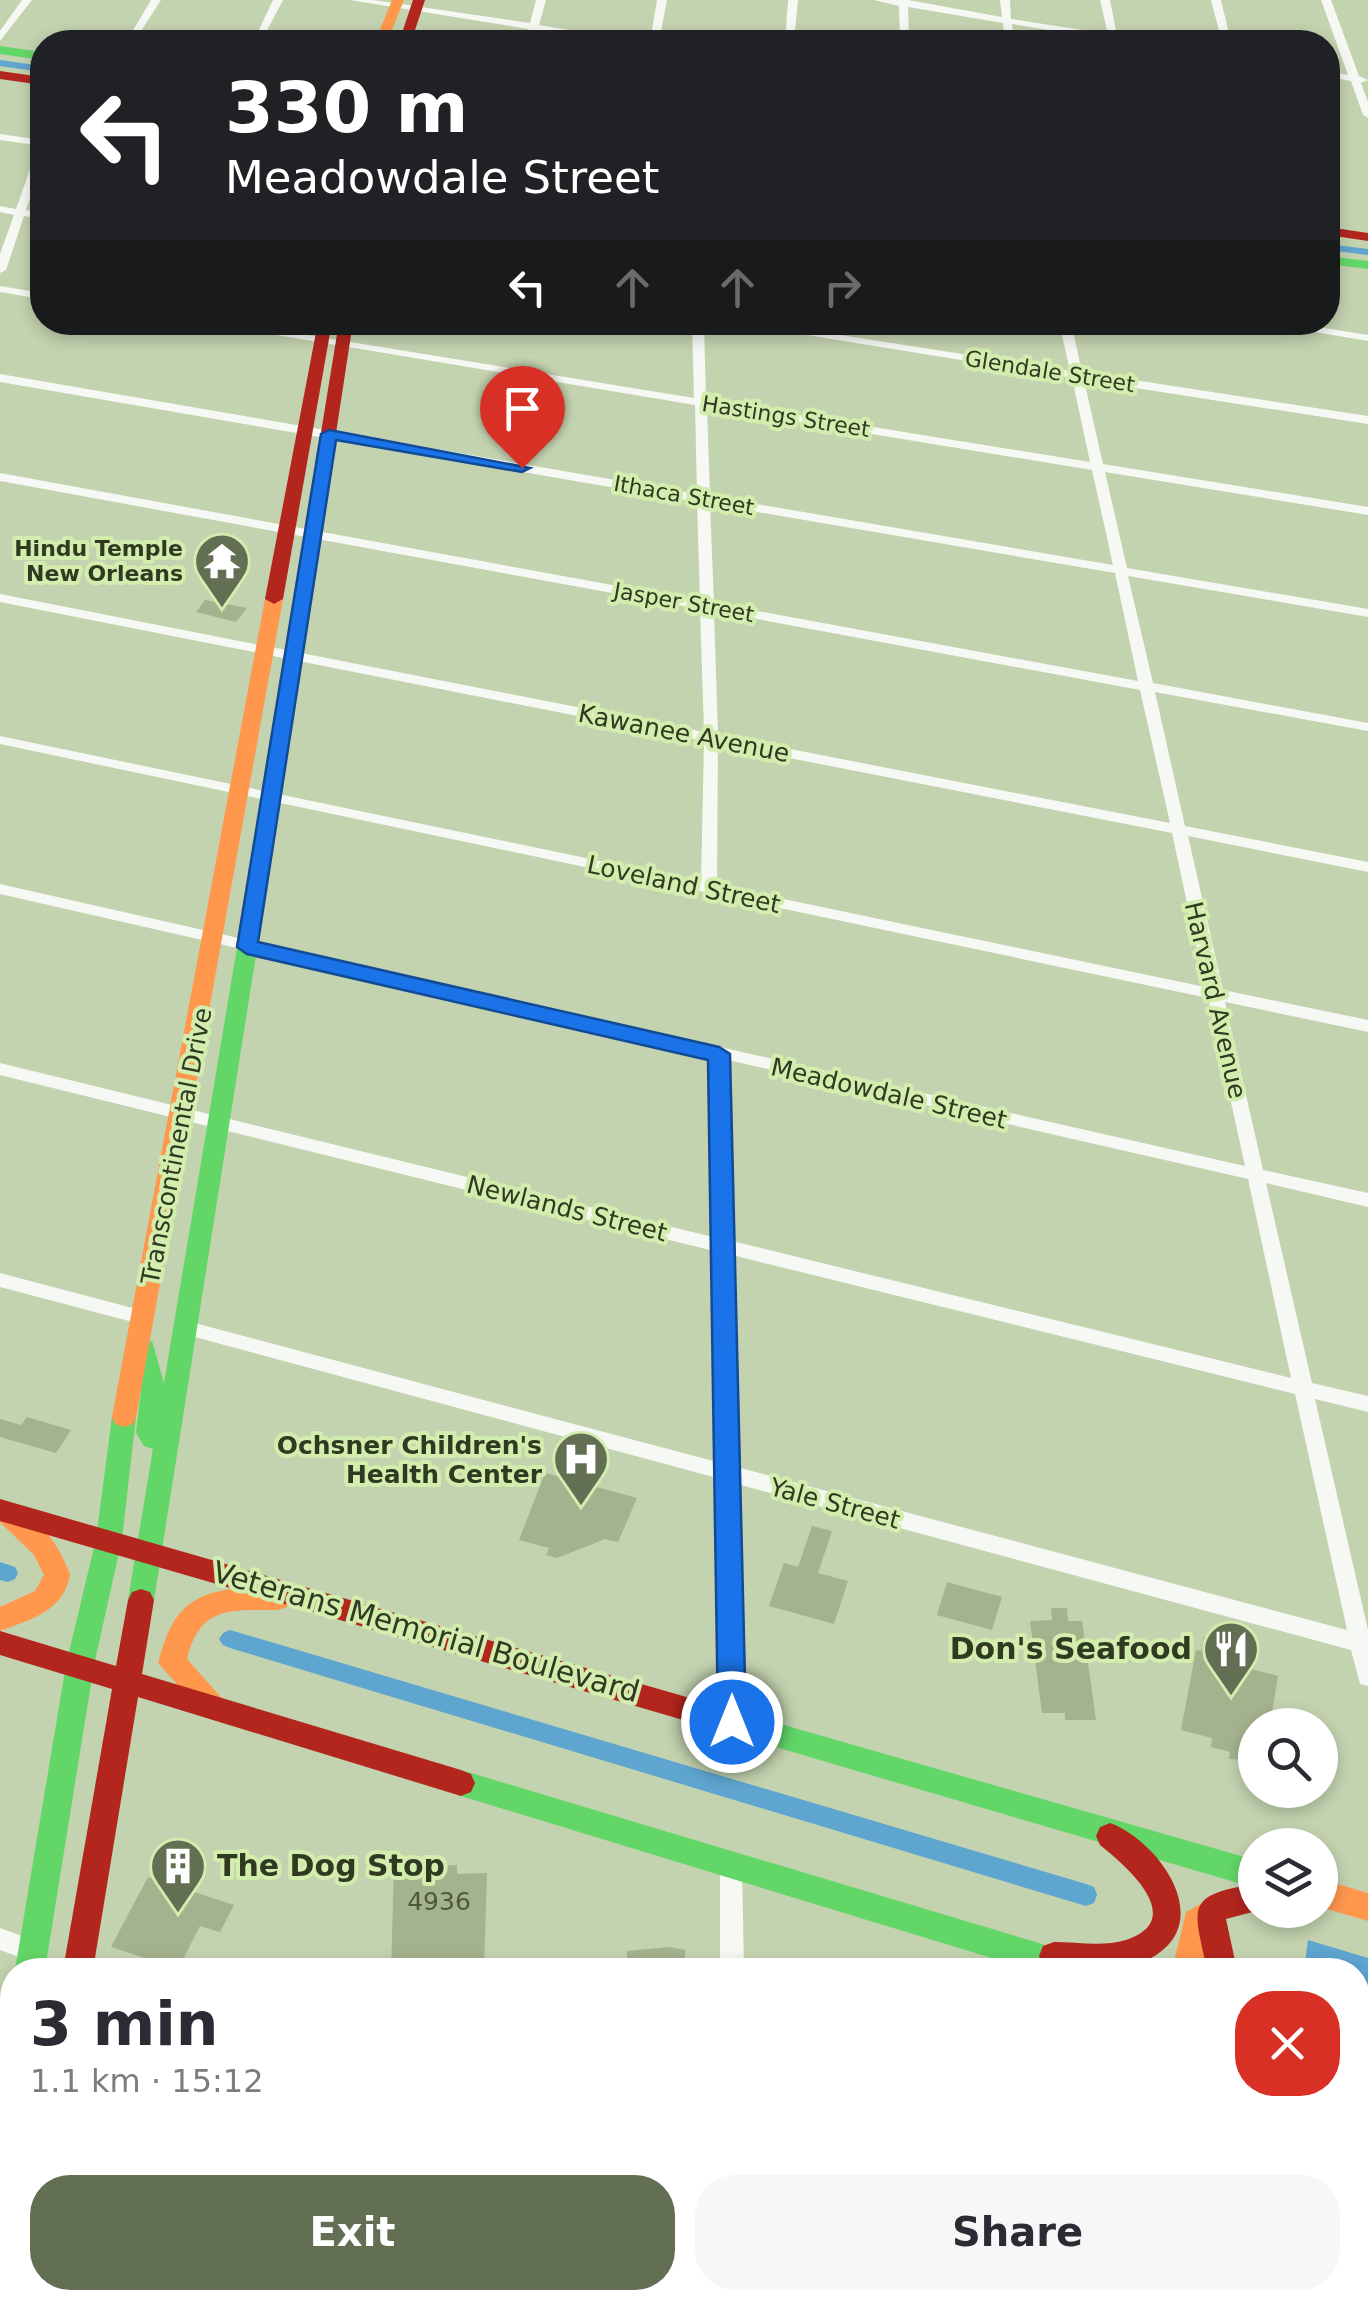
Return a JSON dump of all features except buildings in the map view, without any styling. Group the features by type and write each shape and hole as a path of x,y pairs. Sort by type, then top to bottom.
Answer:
{"street":[{"path":"0,38 26,0"},
{"path":"137,30 156,0"},
{"path":"263,30 278,0"},
{"path":"356,0 407,4 554,30"},
{"path":"533,30 541,0"},
{"path":"656,30 662,0"},
{"path":"791,30 793,0"},
{"path":"879,0 1058,30"},
{"path":"1006,0 1008,30"},
{"path":"1105,0 1112,30"},
{"path":"1216,0 1223,30"},
{"path":"1326,0 1337,30"},
{"path":"903,2 904,30"},
{"path":"389,30 407,4"},
{"path":"406,30 407,4"},
{"path":"1340,37 1368,115"},
{"path":"0,50 30,54"},
{"path":"0,74 30,78"},
{"path":"1340,76 1368,81"},
{"path":"0,137 30,143"},
{"path":"0,270 30,182"},
{"path":"0,210 30,214"},
{"path":"1340,234 1368,237"},
{"path":"1340,262 1368,265"},
{"path":"0,289 30,294"},
{"path":"1340,334 1368,338"},
{"name":"Transcontinental Drive","path":"32,1958 80,1665 109,1539 123,1424 183,1115 304,430 333,335"},
{"name":"Transcontinental Drive","path":"85,1958 126,1679 187,1328 329,434 334,335"},
{"name":"Hastings Street","path":"345,335 702,402 1368,512"},
{"path":"699,335 711,738 709,890"},
{"name":"Glendale Street","path":"816,335 1368,420"},
{"name":"Harvard Avenue","path":"1068,335 1150,687 1176,829 1217,994 1253,1174 1364,1644 1368,1678"},
{"name":"Ithaca Street","path":"0,378 1368,613"},
{"name":"Jasper Street","path":"0,477 1368,727"},
{"name":"Kawanee Avenue","path":"0,598 1368,867"},
{"name":"Loveland Street","path":"0,740 1368,1026"},
{"name":"Meadowdale Street","path":"0,890 1368,1200"},
{"path":"719,1054 732,1722"},
{"name":"Newlands Street","path":"0,1069 1368,1404"},
{"path":"0,1280 143,1330 153,1389 148,1433 153,1439 168,1440"},
{"name":"Yale Street","path":"187,1328 1364,1644"},
{"path":"0,1619 31,1612 44,1601 54,1586 57,1567 50,1551 2,1510"},
{"name":"Veterans Memorial Boulevard","path":"2,1510 1238,1869"},
{"path":"216,1707 172,1663 174,1637 184,1617 200,1606 227,1600 311,1599"},
{"path":"0,1643 1038,1958"},
{"path":"1031,1956 1117,1956 1154,1940 1163,1929 1168,1913 1161,1886 1136,1858 1100,1829"},
{"path":"731,1865 732,1958"},
{"path":"1338,1898 1368,1906"},
{"path":"1190,1958 1197,1922 1224,1903 1238,1901"},
{"path":"1210,1913 1218,1958"},
{"path":"0,1940 29,1958"}],"water":[{"path":"1308,1940 1368,1958 1306,1958"}],"waterway":[{"path":"0,63 30,67"},
{"path":"1340,248 1368,252"},
{"path":"0,1571 8,1573"},
{"path":"230,1639 1086,1895"}],"traffic: fast":[{"path":"0,50 30,54"},
{"path":"1340,262 1368,265"},
{"path":"141,1600 249,936"},
{"path":"143,1348 153,1389 149,1433 153,1439 168,1440"},
{"path":"32,1958 80,1665 109,1539 124,1417"},
{"path":"721,1719 1238,1869"},
{"path":"461,1783 1039,1958"}],"traffic: slow":[{"path":"386,30 398,0"},
{"path":"124,1417 274,599"},
{"path":"0,1619 45,1599 57,1575 43,1547 10,1516"},
{"path":"213,1704 172,1663 185,1624 195,1613 222,1601 278,1599"},
{"path":"1338,1898 1368,1907"},
{"path":"1190,1958 1197,1922 1210,1913"}],"traffic: jam":[{"path":"409,30 419,0"},
{"path":"0,75 30,79"},
{"path":"1340,233 1368,237"},
{"path":"274,599 323,335"},
{"path":"249,936 344,335"},
{"path":"0,1510 721,1719"},
{"path":"80,1958 141,1600"},
{"path":"0,1643 461,1783"},
{"path":"1054,1956 1127,1954 1153,1939 1165,1920 1164,1892 1156,1879 1110,1836"},
{"path":"1219,1958 1210,1913 1223,1903 1238,1901"}],"place":[{"name":"Hindu Temple New Orleans","path":"222,610"},
{"name":"Ochsner Children's Health Center","path":"581,1508"},
{"name":"Don's Seafood","path":"1231,1698"},
{"name":"The Dog Stop","path":"178,1915"}],"route":[{"path":"522,468 329,434 247,947 719,1054 732,1722"}]}
